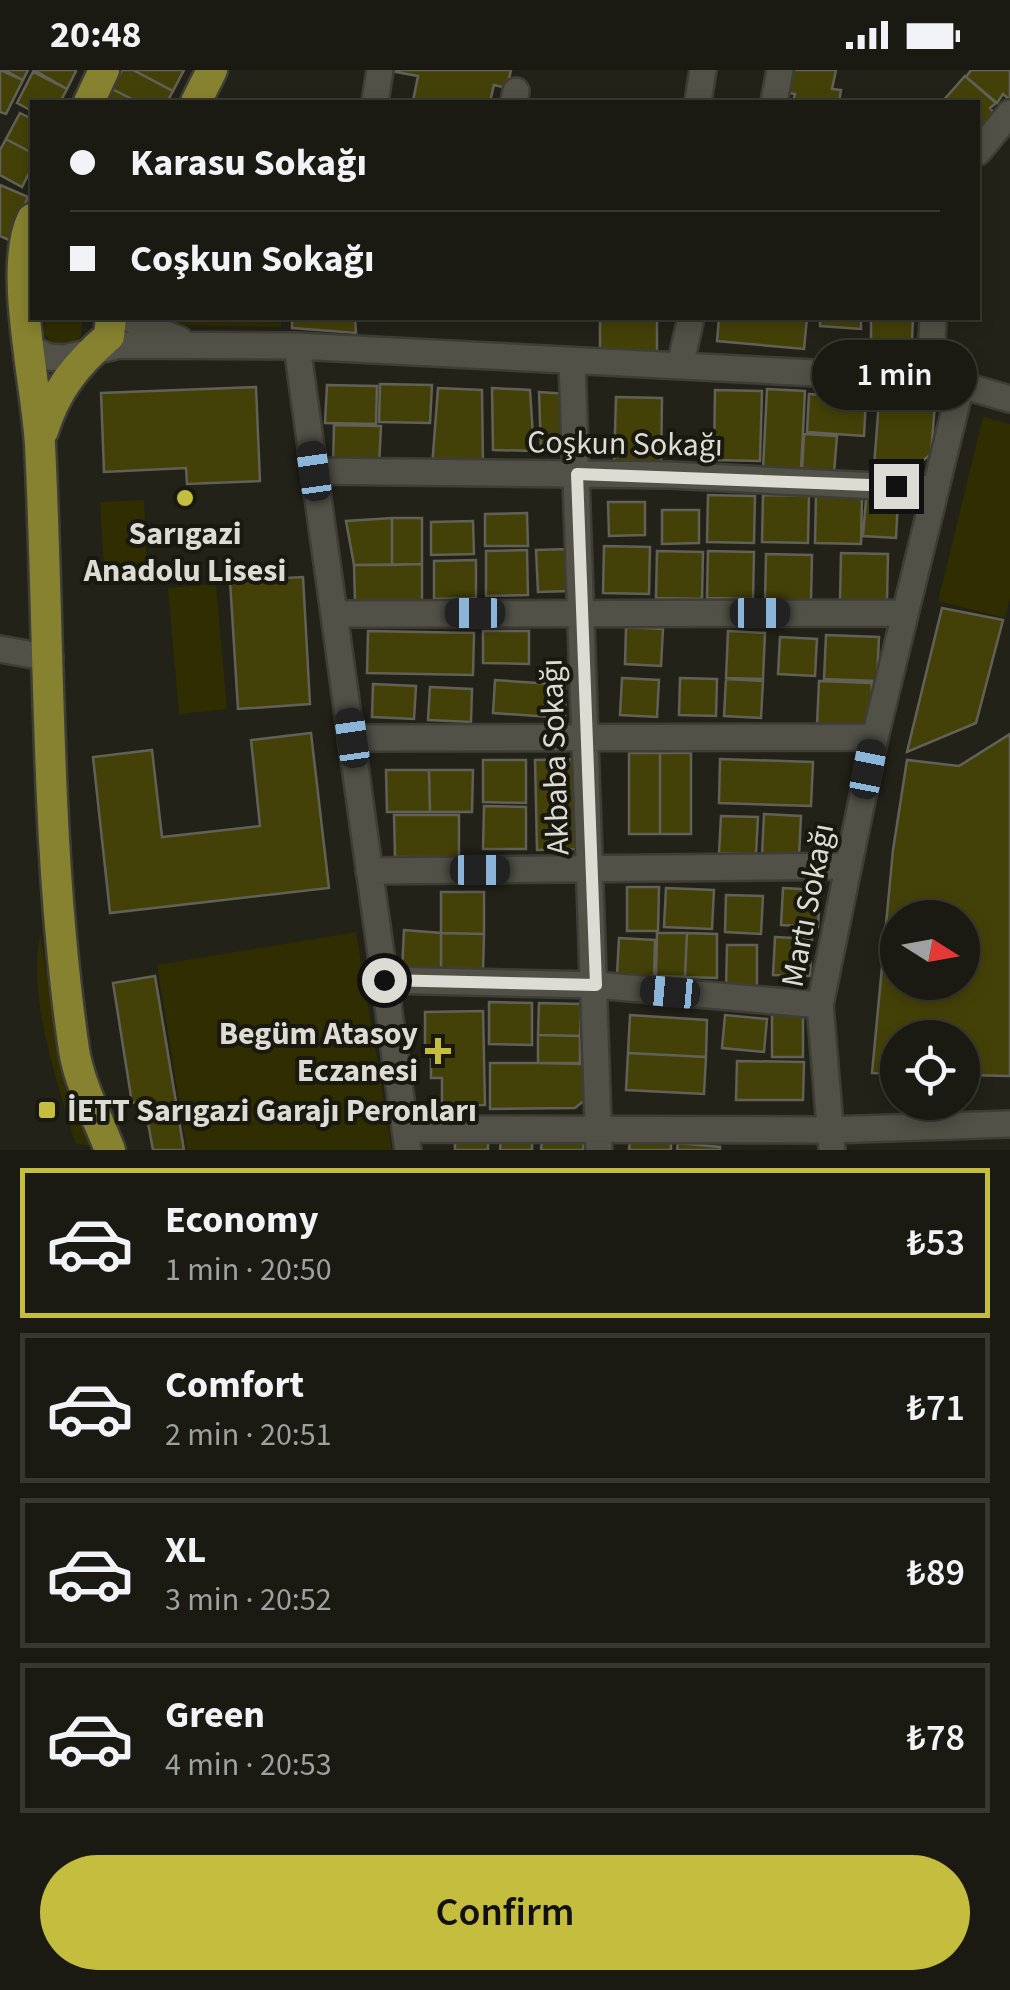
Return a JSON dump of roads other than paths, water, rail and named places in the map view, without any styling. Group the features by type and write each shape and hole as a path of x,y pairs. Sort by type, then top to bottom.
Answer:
{"main road":[{"path":"90,100 104,70"},
{"path":"197,100 212,70"},
{"path":"30,229 24,259 23,315 40,444 58,937 74,1055 110,1150"},
{"path":"40,444 52,402 70,371 109,336 111,320"},
{"path":"70,1014 129,1150"}],"street":[{"path":"376,100 380,70"},
{"path":"698,100 703,70"},
{"path":"774,100 780,70"},
{"path":"980,150 1010,114"},
{"path":"23,315 65,358 120,345 297,346 930,381 1010,399"},
{"path":"133,320 189,344"},
{"path":"680,366 691,320"},
{"path":"930,381 933,320"},
{"path":"297,346 406,1139 831,1140 1010,1124"},
{"name":"Akbaba Sokağı","path":"572,361 596,985 598,1140"},
{"name":"Martı Sokağı","path":"831,1140 820,1005 874,737 960,385"},
{"name":"Coşkun Sokağı","path":"314,471 577,474 934,488"},
{"path":"334,614 903,613"},
{"path":"0,649 50,658"},
{"path":"352,738 874,737"},
{"path":"369,871 848,866"},
{"path":"384,980 596,985 820,1005"}],"place":[{"name":"Sarıgazi Anadolu Lisesi","path":"185,498"},
{"name":"Begüm Atasoy Eczanesi","path":"438,1051"},
{"name":"İETT Sarıgazi Garajı Peronları","path":"47,1110"}]}
